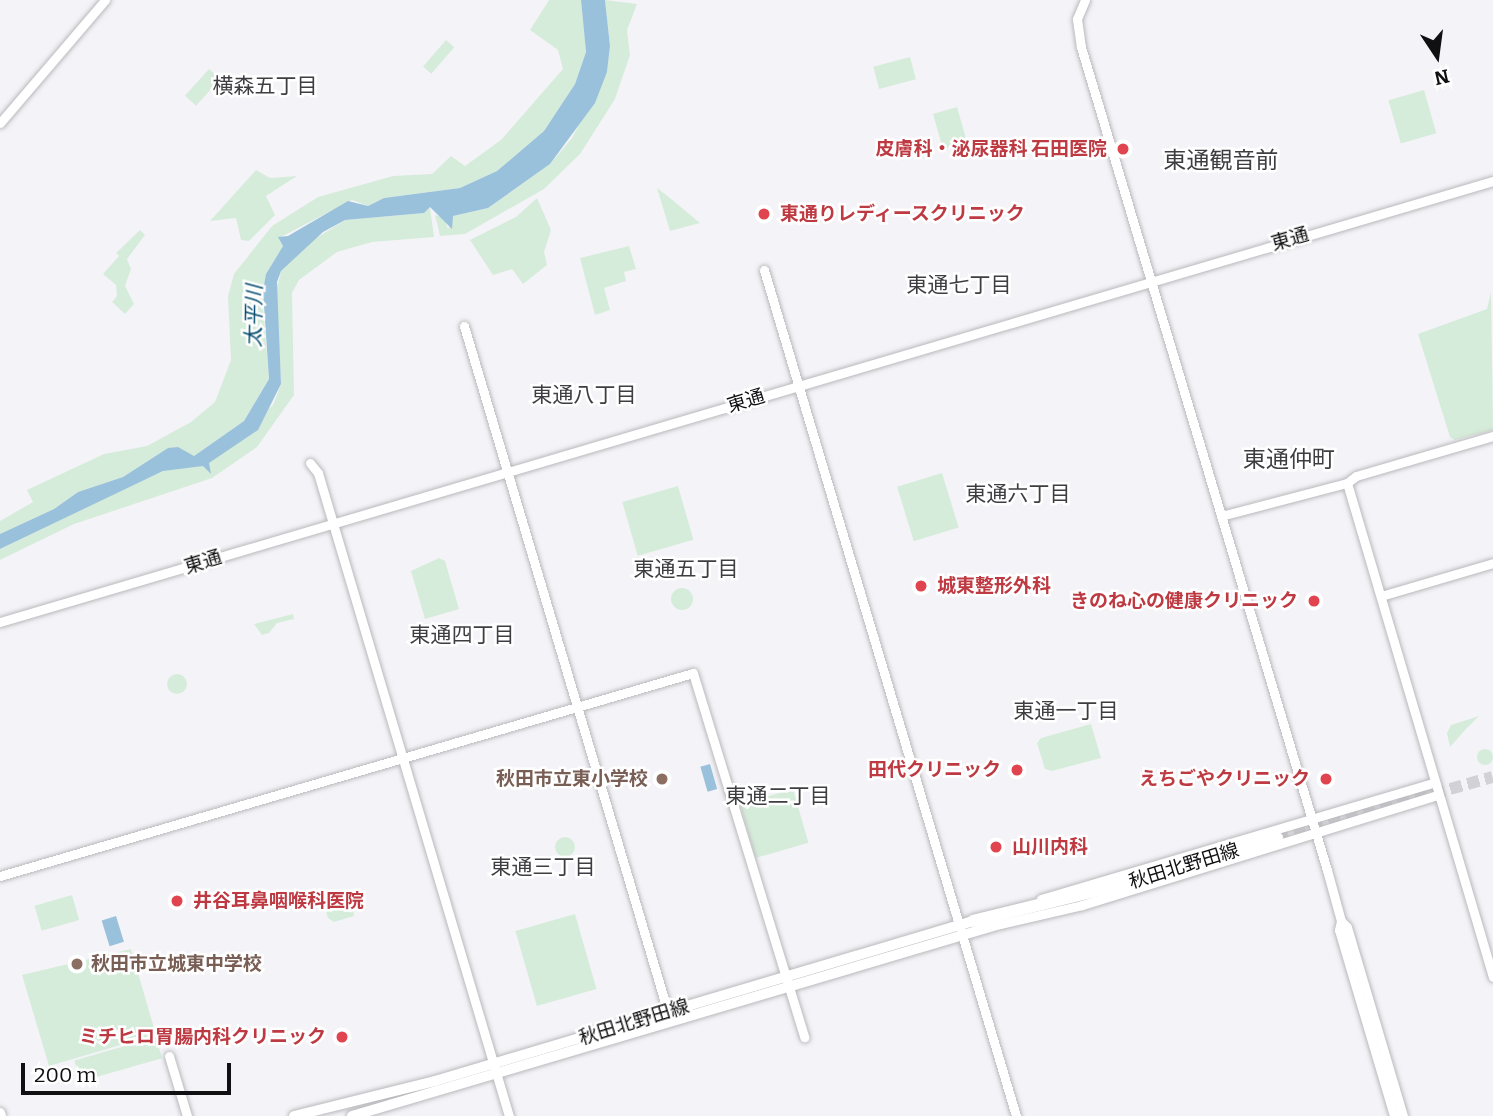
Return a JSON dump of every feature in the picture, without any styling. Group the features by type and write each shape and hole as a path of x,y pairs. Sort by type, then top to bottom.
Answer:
{"highway":[{"name":"秋田北野田線","path":"1049,904 1277,838"},
{"path":"973,921 1049,904"},
{"path":"1000,924 1049,904"}],"main road":[{"name":"秋田北野田線","path":"352,1116 789,989 960,930 973,921"},
{"name":"秋田北野田線","path":"294,1116 493,1063 786,976 960,930 1000,924"}],"street":[{"path":"0,123 105,0"},
{"path":"1085,0 1077,32 1315,835 1341,921 1347,927 1404,1116"},
{"name":"東通","path":"0,622 1493,181"},
{"path":"764,270 1016,1116"},
{"path":"464,326 671,1024"},
{"path":"1221,516 1347,483 1356,476 1493,436"},
{"path":"310,463 318,473 509,1116"},
{"path":"1347,483 1493,977"},
{"path":"1381,596 1493,562"},
{"path":"0,876 694,673 804,1037"},
{"path":"973,921 1435,782"},
{"path":"1000,924 1051,914 1438,795"},
{"path":"1341,921 1339,930 1394,1116"},
{"path":"169,1056 187,1116"}],"green space":[{"path":"549,0 581,0 586,52 575,84 544,131 497,171 460,188 384,198 368,206 352,200 279,238 283,246 266,274 263,306 269,379 244,421 194,456 168,448 123,477 78,492 54,509 0,534 0,521 33,502 27,490 104,454 147,446 191,422 215,402 231,360 228,296 234,274 272,226 318,197 393,176 432,174 451,156 465,166 501,140 563,69 558,50 530,30"},
{"path":"605,0 637,4 627,30 630,55 615,99 580,154 544,189 465,234 440,236 435,215 445,218 448,229 453,216 488,208 550,164 572,138 607,72 610,46"},
{"path":"446,40 454,47 431,74 423,66"},
{"path":"910,57 916,79 879,89 873,67"},
{"path":"209,69 220,79 196,106 185,96"},
{"path":"1424,90 1436,133 1401,143 1388,100"},
{"path":"957,107 967,143 943,149 933,114"},
{"path":"256,170 270,178 297,176 266,196 275,215 249,241 241,240 236,218 210,221"},
{"path":"657,188 670,198 700,223 670,231"},
{"path":"537,198 551,230 544,252 547,265 523,284 512,269 493,275 470,240 516,217"},
{"path":"430,207 434,237 372,242 337,252 299,280 292,293 294,395 257,447 212,478 74,524 0,560 0,549 126,488 163,471 209,463 273,405 281,384 276,292 281,271 310,242 345,220 423,213"},
{"path":"140,230 145,235 127,259 131,269 125,286 134,304 125,314 112,302 117,296 116,285 103,274 119,256 116,253"},
{"path":"629,246 636,269 624,272 626,281 604,288 610,310 595,315 580,258"},
{"path":"1491,292 1493,430 1455,440 1450,437 1418,334 1487,309"},
{"path":"942,473 959,528 914,541 897,487"},
{"path":"678,486 693,540 638,556 622,502"},
{"path":"439,558 445,561 459,609 425,619 411,571"},
{"path":"682,588 690,591 693,599 690,607 682,610 674,607 671,599 674,591"},
{"path":"293,614 294,619 277,623 269,633 262,635 254,624"},
{"path":"177,674 184,677 187,684 184,691 177,694 170,691 167,684 170,677"},
{"path":"1479,716 1450,747 1447,733 1451,725"},
{"path":"1091,724 1101,758 1052,771 1045,769 1037,743 1041,738"},
{"path":"1482,749 1488,749 1493,757 1491,763 1482,765 1477,760 1477,754"},
{"path":"793,789 808,843 756,858 740,804"},
{"path":"565,837 572,840 575,847 572,854 565,857 558,854 555,847 558,840"},
{"path":"351,889 354,916 334,922 328,918 322,897"},
{"path":"72,895 79,920 42,931 35,906"},
{"path":"575,914 596,989 537,1006 515,931"},
{"path":"131,949 154,1028 148,1037 49,1066 22,975"},
{"path":"156,1037 162,1058 80,1082 74,1060"}],"water":[{"path":"581,0 605,0 610,46 607,72 595,103 550,164 488,208 453,216 452,229 430,207 424,213 345,220 323,232 281,271 277,282 281,384 258,430 209,463 211,474 203,466 163,471 0,549 0,534 54,509 78,492 123,477 168,448 178,447 194,456 244,421 269,379 263,291 266,274 283,246 278,237 288,236 348,201 368,206 384,198 460,188 497,171 544,131 575,84 586,52"},
{"path":"710,764 717,789 708,792 700,767"},
{"path":"116,916 124,942 110,946 102,920"}],"tunnel":[{"path":"1277,838 1493,777"}],"place":[{"name":"皮膚科・泌尿器科 石田医院","path":"1123,149"},
{"name":"東通りレディースクリニック","path":"764,214"},
{"name":"城東整形外科","path":"921,586"},
{"name":"きのね心の健康クリニック","path":"1314,601"},
{"name":"田代クリニック","path":"1017,770"},
{"name":"秋田市立東小学校","path":"662,779"},
{"name":"えちごやクリニック","path":"1326,779"},
{"name":"山川内科","path":"996,847"},
{"name":"井谷耳鼻咽喉科医院","path":"177,901"},
{"name":"秋田市立城東中学校","path":"77,964"},
{"name":"ミチヒロ胃腸内科クリニック","path":"342,1037"}],"district":[{"name":"横森五丁目","path":"265,86"},
{"name":"東通観音前","path":"1221,160"},
{"name":"東通七丁目","path":"959,285"},
{"name":"東通八丁目","path":"584,395"},
{"name":"東通仲町","path":"1289,459"},
{"name":"東通六丁目","path":"1018,494"},
{"name":"東通五丁目","path":"686,569"},
{"name":"東通四丁目","path":"462,635"},
{"name":"東通一丁目","path":"1066,711"},
{"name":"東通二丁目","path":"778,796"},
{"name":"東通三丁目","path":"543,867"}],"water label":[{"name":"太平川","path":"254,316"}]}
